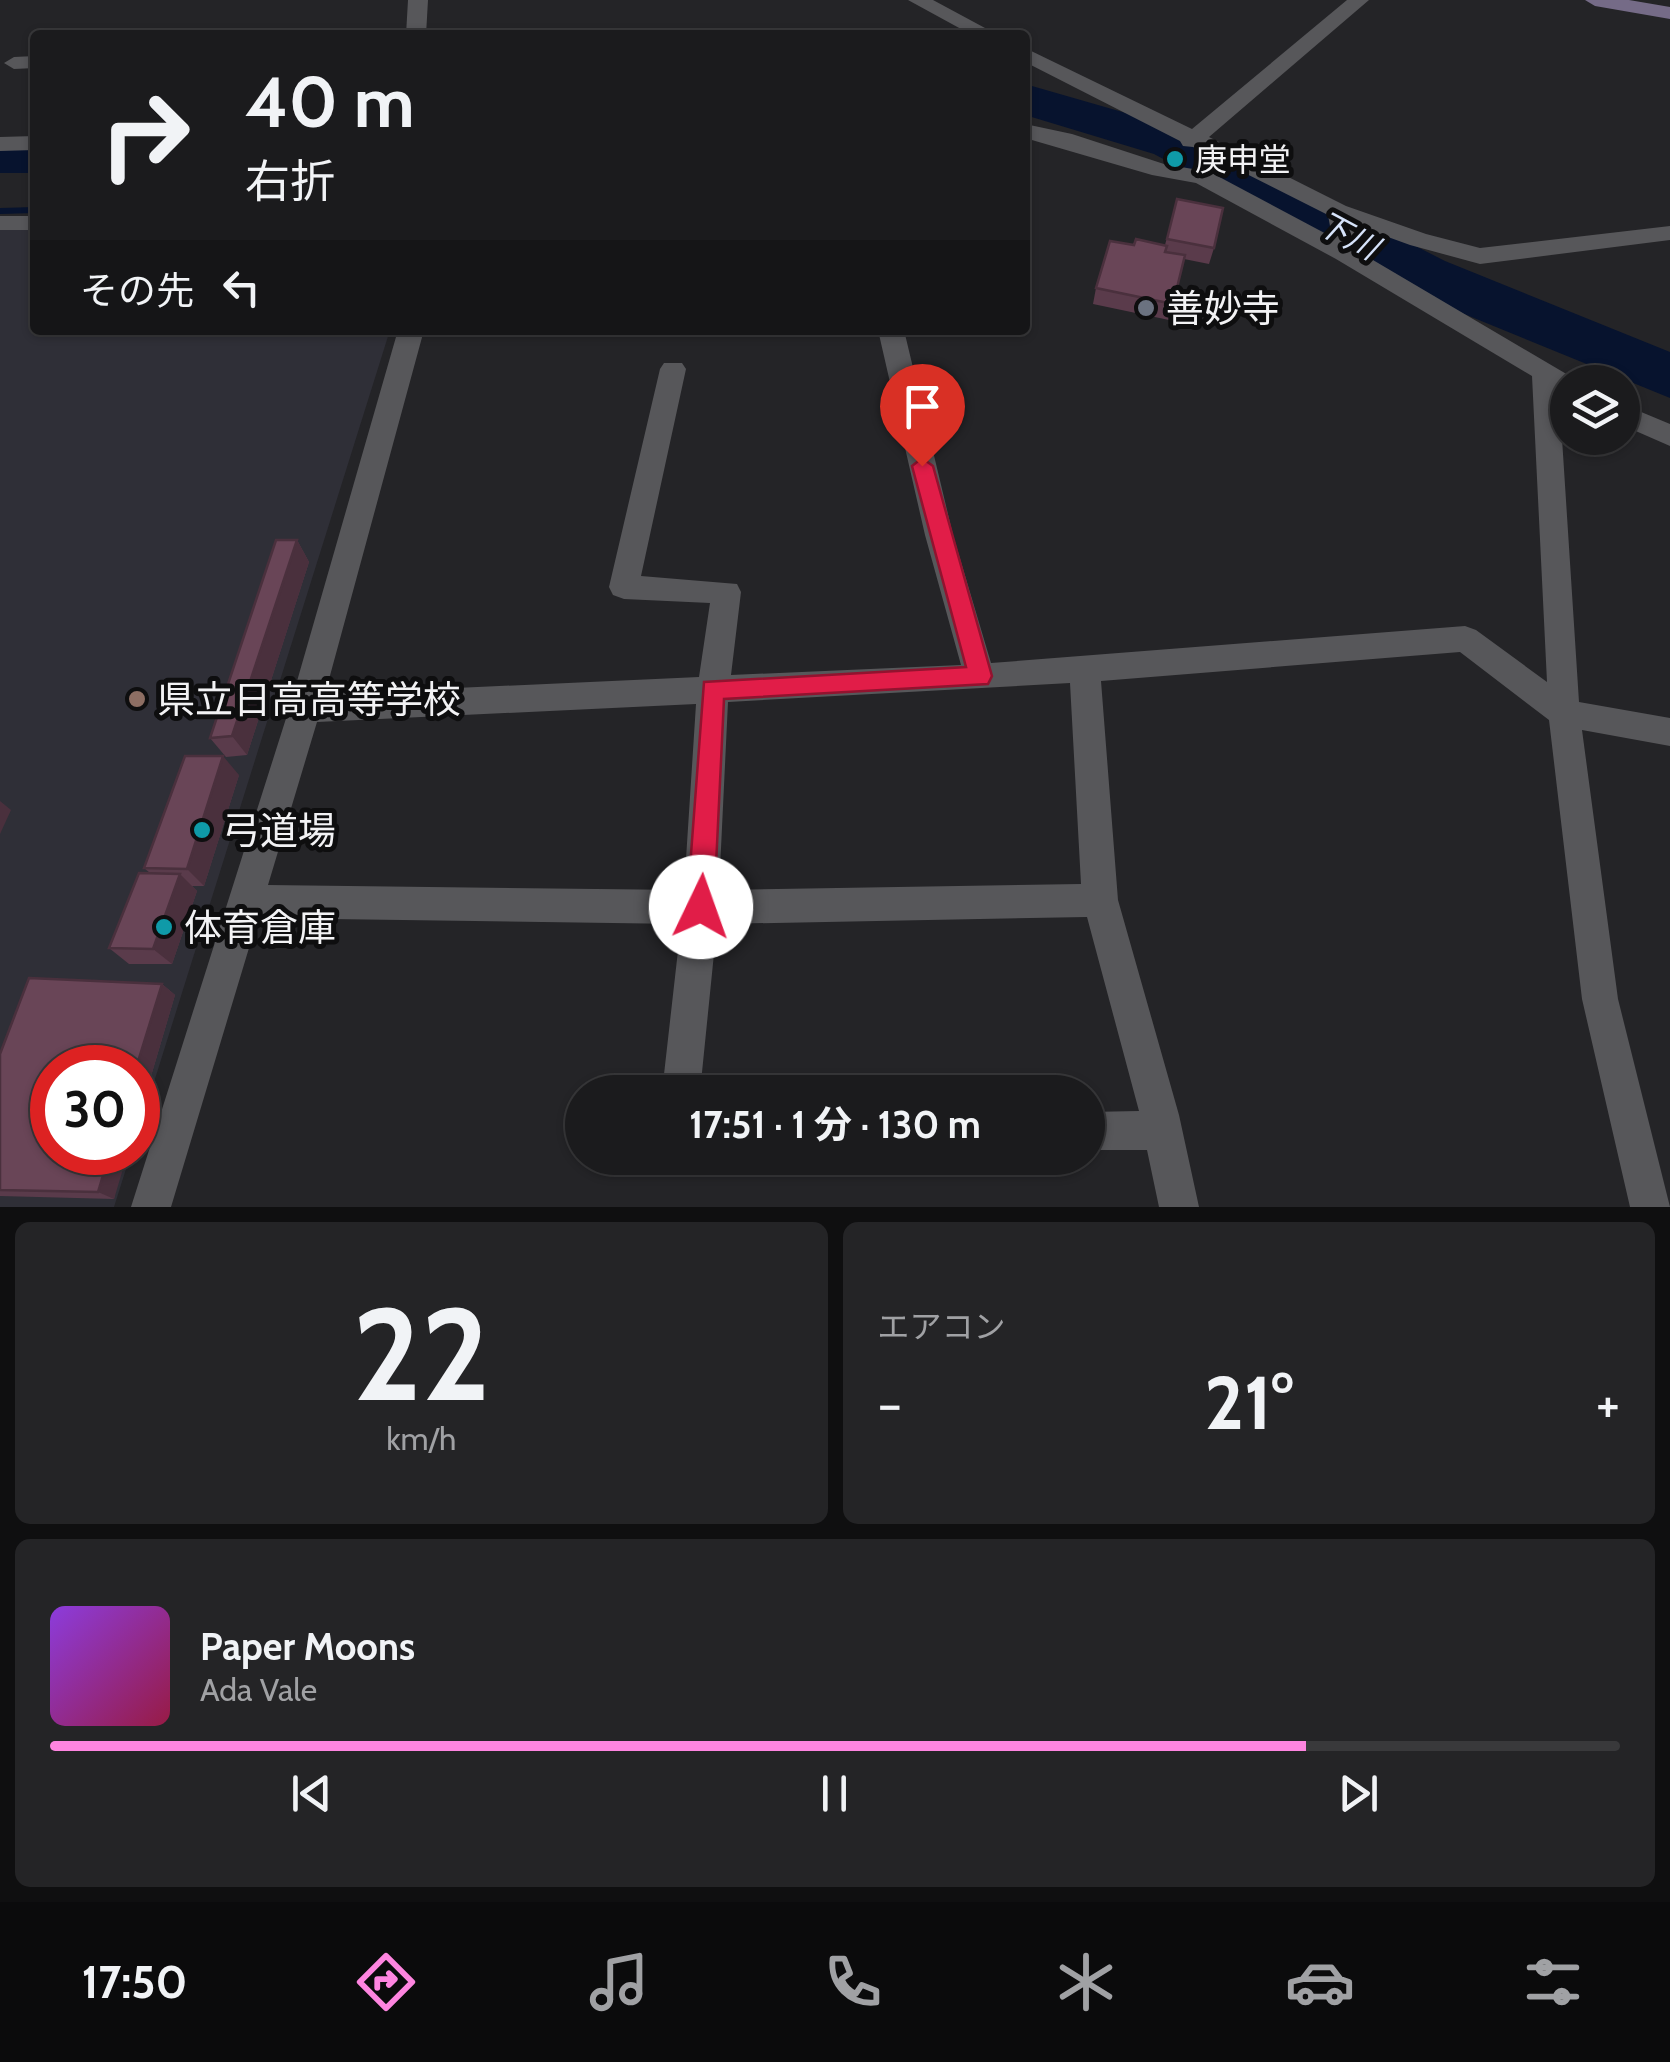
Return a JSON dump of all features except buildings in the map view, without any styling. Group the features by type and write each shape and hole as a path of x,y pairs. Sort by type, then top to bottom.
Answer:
{"main road":[{"path":"1595,0 1670,14"}],"street":[{"path":"416,30 418,0"},
{"path":"918,0 978,30"},
{"path":"1191,140 1358,0"},
{"path":"1030,57 1191,140 1341,232 1550,375"},
{"path":"1030,132 1160,170 1202,177 1341,232 1418,240 1480,256 1670,233"},
{"path":"0,144 30,143"},
{"path":"0,223 30,223"},
{"path":"151,1207 305,709 409,335"},
{"path":"891,335 939,535 980,676"},
{"path":"673,370 624,587 726,592 713,690 701,907 683,1075"},
{"path":"1640,421 1670,436"},
{"path":"1558,455 1564,713 1600,999 1650,1207"},
{"path":"305,709 1085,671 1465,639 1564,713 1670,732"},
{"path":"1085,671 1100,900 1163,1130 1179,1207"},
{"path":"246,901 701,907 1100,900"},
{"path":"1105,1131 1163,1130"}],"shaded area":[{"name":"県立日高高等学校","path":"0,230 30,230 30,335 388,335 160,1063 160,1045 30,1045 30,1175 124,1175 114,1207 0,1207"}],"waterway":[{"name":"下川","path":"1030,100 1173,143 1424,275 1670,376"},
{"name":"下川","path":"0,157 30,157"},
{"path":"0,211 30,210"}],"place":[{"name":"庚申堂","path":"1175,159"},
{"name":"善妙寺","path":"1146,308"},
{"name":"県立日高高等学校","path":"137,699"},
{"name":"弓道場","path":"202,830"},
{"name":"体育倉庫","path":"164,927"}],"route":[{"path":"701,907 713,690 980,676 922,466"}]}
